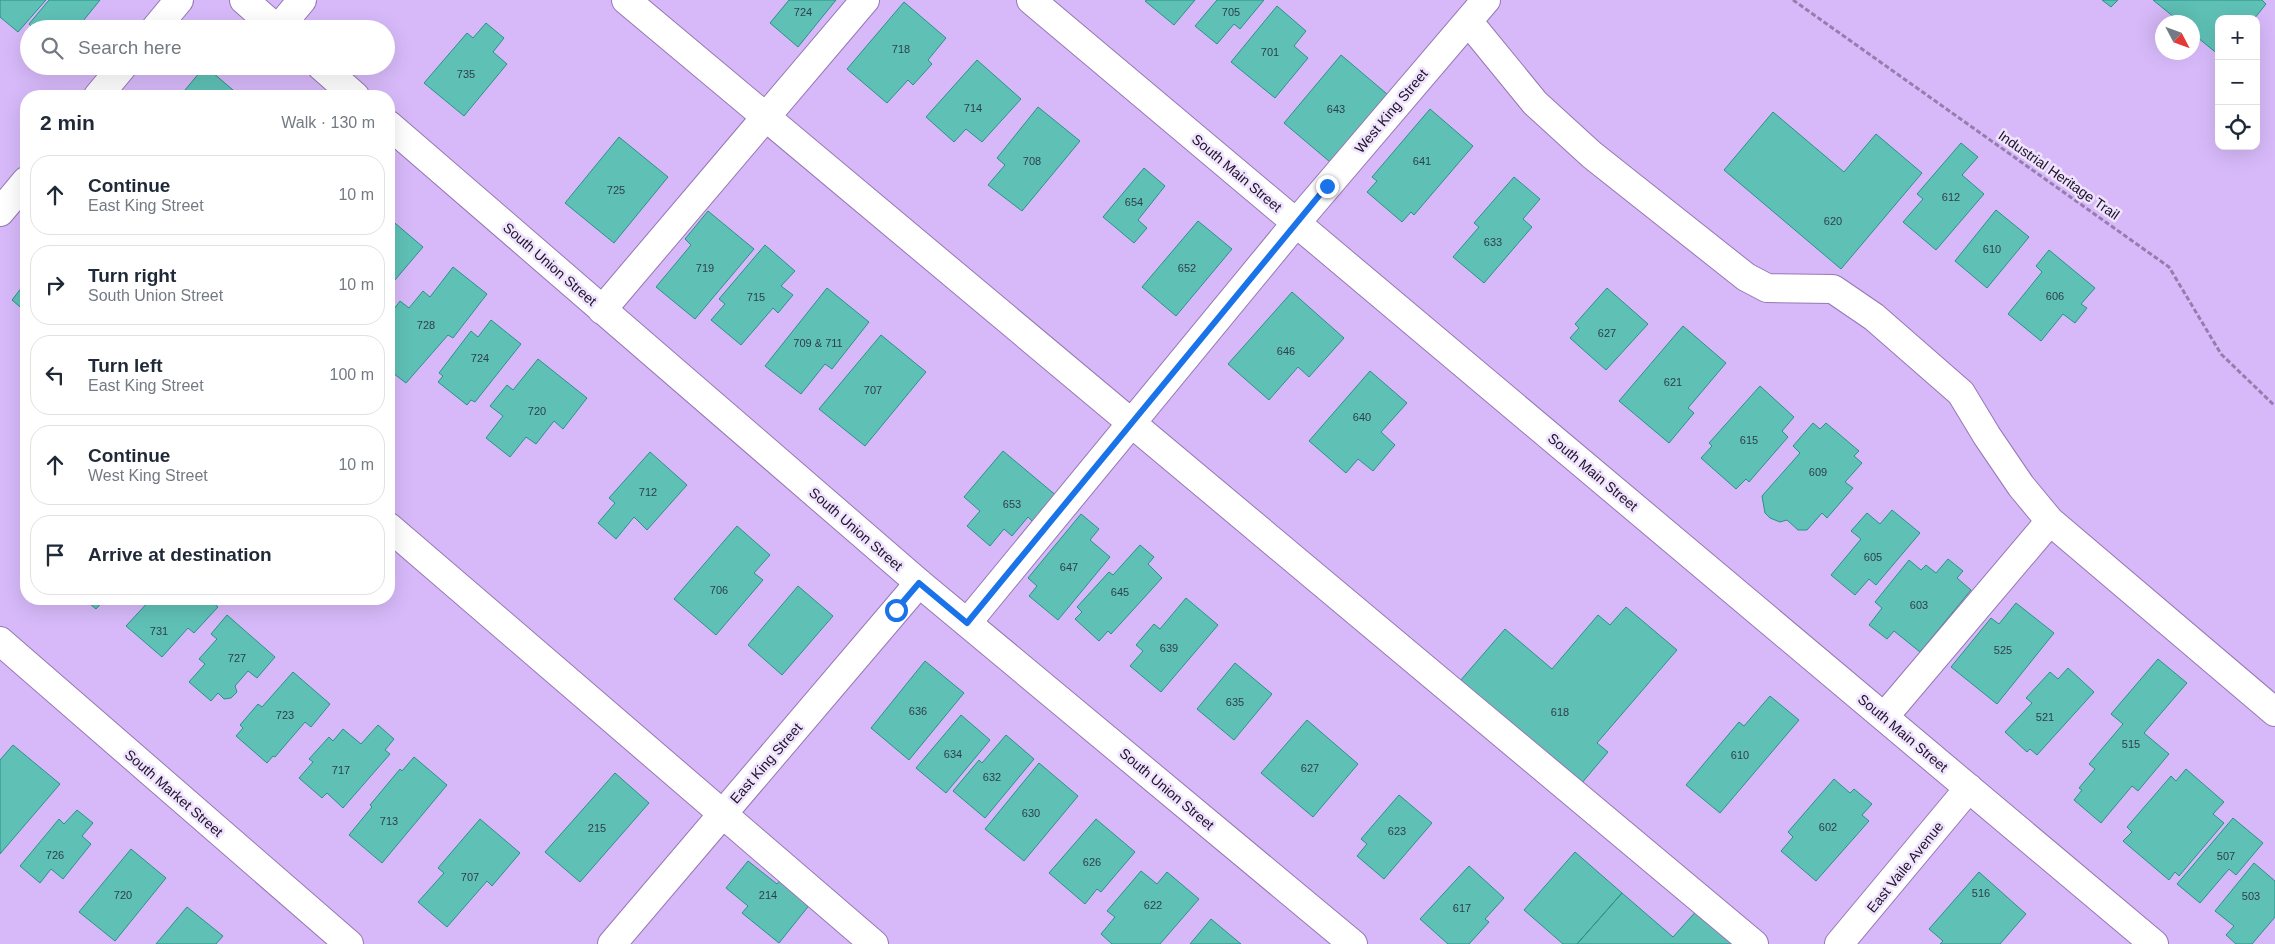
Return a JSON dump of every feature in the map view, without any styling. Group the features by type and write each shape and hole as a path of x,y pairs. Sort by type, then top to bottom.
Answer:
{"street":[{"path":"162,20 179,0"},
{"path":"244,0 267,20"},
{"path":"285,20 302,0"},
{"path":"626,0 1754,944"},
{"path":"602,310 865,0"},
{"name":"South Main Street","path":"1031,0 2154,944"},
{"name":"West King Street","path":"1296,223 1486,0"},
{"path":"1468,21 1536,103 1592,155 1746,277 1767,288 1833,289 1874,317 1961,393 1986,436 2021,486 2050,521 2275,712"},
{"path":"103,90 116,75"},
{"path":"330,75 348,90"},
{"name":"South Union Street","path":"395,130 919,583 1353,944"},
{"path":"967,623 1296,223"},
{"path":"1884,717 2050,521"},
{"path":"395,532 874,944"},
{"name":"East King Street","path":"612,944 919,583"},
{"name":"South Market Street","path":"0,641 349,944"},
{"name":"East Vaile Avenue","path":"1839,944 1862,919 1969,788"}],"path":[{"name":"Industrial Heritage Trail","path":"1793,0 2169,267 2221,354 2275,406"}],"building":[{"path":"0,0 46,0 28,20 20,20 20,30 18,32 0,17"},
{"path":"49,0 100,0 84,20 32,20"},
{"path":"789,0 836,0 798,47 770,23"},
{"path":"1195,0 1174,25 1145,1"},
{"path":"1217,0 1264,0 1240,29 1234,24 1217,44 1195,26"},
{"path":"2102,0 2118,0 2111,7"},
{"path":"2153,0 2262,0 2266,4 2257,15 2215,15 2215,52 2200,40 2200,15 2171,15"},
{"path":"904,2 946,38 928,60 932,64 913,85 908,80 887,103 847,69"},
{"path":"1277,6 1306,31 1294,46 1308,58 1275,98 1231,62"},
{"path":"486,23 504,38 493,52 507,64 464,116 424,83 467,33 473,38"},
{"path":"1341,55 1387,94 1330,162 1284,123"},
{"path":"977,60 1021,99 982,142 966,129 954,142 926,117"},
{"path":"198,75 216,75 233,90 185,90"},
{"path":"1038,107 1080,141 1022,211 988,185 1005,165 997,158"},
{"path":"1430,109 1473,146 1414,215 1411,212 1402,222 1367,192 1377,181 1372,177"},
{"path":"1773,112 1844,172 1876,134 1922,173 1841,269 1724,170"},
{"path":"619,137 668,177 614,243 565,203"},
{"path":"1961,143 1978,157 1962,175 1984,194 1936,250 1903,222 1923,199 1917,194"},
{"path":"1144,168 1165,186 1138,220 1147,228 1134,243 1103,217"},
{"path":"1514,177 1540,199 1523,219 1532,227 1484,283 1453,257 1479,227 1474,223"},
{"path":"1996,210 2029,237 1987,288 1955,261"},
{"path":"708,211 754,249 695,319 656,287 691,245 685,239"},
{"path":"1198,221 1232,249 1176,316 1142,287"},
{"path":"395,223 423,247 395,280"},
{"path":"765,245 795,271 781,286 793,295 778,313 773,308 741,345 711,320 725,304 719,299"},
{"path":"2049,250 2095,288 2081,304 2087,308 2075,323 2063,314 2041,341 2008,314 2042,272 2036,266"},
{"path":"453,267 487,294 453,338 448,335 406,383 395,375 395,308 400,301 409,308 423,291 430,297"},
{"path":"827,288 869,322 832,369 825,364 801,394 765,366"},
{"path":"1607,288 1648,324 1606,370 1570,338 1579,328 1575,324"},
{"path":"20,290 20,307 12,300"},
{"path":"1292,292 1344,338 1309,377 1298,367 1269,400 1228,364"},
{"path":"491,320 521,344 475,402 471,400 467,405 438,382 443,376 439,373 471,331 478,337"},
{"path":"1683,326 1726,363 1688,408 1694,413 1669,443 1619,401"},
{"path":"881,335 926,372 865,446 819,409"},
{"path":"538,359 587,398 563,429 554,421 536,444 526,437 510,457 486,438 503,416 490,406 507,385 513,390"},
{"path":"1370,371 1407,403 1381,432 1395,445 1373,471 1358,459 1346,473 1309,441"},
{"path":"1760,386 1794,417 1782,431 1788,437 1749,482 1746,479 1736,489 1701,458 1712,446 1709,443"},
{"path":"1813,423 1820,429 1826,423 1859,451 1854,456 1862,463 1845,482 1853,488 1827,518 1822,513 1807,530 1798,530 1787,520 1780,522 1770,518 1765,513 1762,496 1800,453 1793,446"},
{"path":"1003,451 1058,497 1035,524 1028,517 1012,536 1004,529 990,546 967,526 980,511 964,497"},
{"path":"650,452 687,485 647,530 634,517 616,539 598,523 615,503 609,498"},
{"path":"1892,510 1920,533 1876,585 1869,579 1855,595 1831,575 1861,539 1851,531 1867,513 1880,524"},
{"path":"1081,514 1099,529 1090,540 1110,557 1058,620 1029,596 1037,586 1028,578"},
{"path":"737,526 770,555 754,573 763,580 716,635 674,599"},
{"path":"1140,545 1154,557 1148,564 1162,578 1111,634 1108,631 1099,641 1075,619 1082,612 1077,607 1109,572 1113,575"},
{"path":"1948,559 1963,571 1957,578 1971,590 1920,652 1894,631 1887,639 1869,625 1882,608 1875,602 1909,560 1921,570 1926,565 1936,573"},
{"path":"798,586 833,616 782,675 748,645"},
{"path":"1186,598 1218,625 1161,692 1130,666 1143,651 1136,645 1154,624 1160,629"},
{"path":"2016,603 2054,633 1997,704 1951,667 1991,618 1999,624"},
{"path":"91,605 100,605 96,609"},
{"path":"145,605 216,605 218,607 194,633 188,628 162,657 126,626"},
{"path":"1626,607 1677,650 1597,743 1608,752 1581,784 1460,681 1505,629 1552,669 1598,615 1610,625"},
{"path":"227,615 275,657 257,678 248,671 235,686 237,692 231,698 224,699 218,693 211,701 189,682 205,664 199,659 217,639 211,634"},
{"path":"2158,659 2187,683 2144,733 2169,754 2138,791 2132,786 2101,823 2074,800 2082,790 2079,788 2095,769 2089,764 2123,724 2111,714"},
{"path":"925,661 964,693 909,760 871,728"},
{"path":"1235,663 1272,694 1234,740 1197,709"},
{"path":"2068,668 2094,692 2037,755 2030,749 2027,752 2005,732 2032,703 2026,698 2050,672 2058,679"},
{"path":"293,672 330,704 311,727 305,722 275,757 273,756 267,763 236,736 243,728 240,725 258,704 262,707"},
{"path":"1770,696 1799,720 1720,813 1686,785 1739,722 1744,726"},
{"path":"961,715 990,740 946,793 916,768"},
{"path":"1307,720 1358,764 1313,817 1261,773"},
{"path":"378,725 394,739 385,750 390,754 343,808 327,793 322,798 299,778 313,762 309,759 329,737 333,741 343,729 361,744"},
{"path":"1006,735 1034,759 985,818 953,791 979,760 982,763"},
{"path":"13,745 60,784 0,854 0,760"},
{"path":"414,757 447,785 382,863 349,835 372,807 370,805 400,769 402,771"},
{"path":"1039,763 1078,796 1024,861 985,829"},
{"path":"2186,769 2224,802 2213,814 2224,823 2179,876 2175,872 2169,880 2123,841 2132,832 2127,827 2171,776 2176,781"},
{"path":"615,773 649,803 580,882 545,852"},
{"path":"1834,779 1850,793 1854,789 1872,804 1862,815 1869,821 1816,881 1781,851 1793,837 1788,832"},
{"path":"1399,795 1432,823 1384,879 1357,856 1367,844 1361,839"},
{"path":"77,810 93,823 82,836 91,844 63,879 51,869 40,883 20,866 59,819 64,824"},
{"path":"2233,818 2263,843 2236,875 2229,869 2200,903 2177,884"},
{"path":"480,819 520,853 492,886 487,881 447,927 418,902 444,873 438,868"},
{"path":"1096,819 1135,852 1101,892 1097,889 1085,904 1049,873"},
{"path":"131,849 166,878 115,941 79,912"},
{"path":"1575,852 1622,893 1577,944 1563,944 1524,910"},
{"path":"748,861 777,884 781,879 811,903 779,943 742,913 748,906 726,888"},
{"path":"2254,863 2275,881 2275,917 2252,944 2236,944 2226,935 2234,926 2215,911"},
{"path":"1469,866 1504,898 1485,919 1489,922 1469,944 1448,944 1420,919"},
{"path":"1141,871 1157,884 1167,872 1199,899 1160,944 1112,944 1101,934 1115,917 1107,911"},
{"path":"1979,872 2026,914 2000,944 1940,944 1943,941 1929,929"},
{"path":"1622,893 1673,937 1699,908 1740,944 1577,944"},
{"path":"187,907 223,936 216,944 156,944"},
{"path":"1211,919 1241,944 1190,944"}],"route":[{"path":"896,610 919,583 967,623 1327,186"}]}
